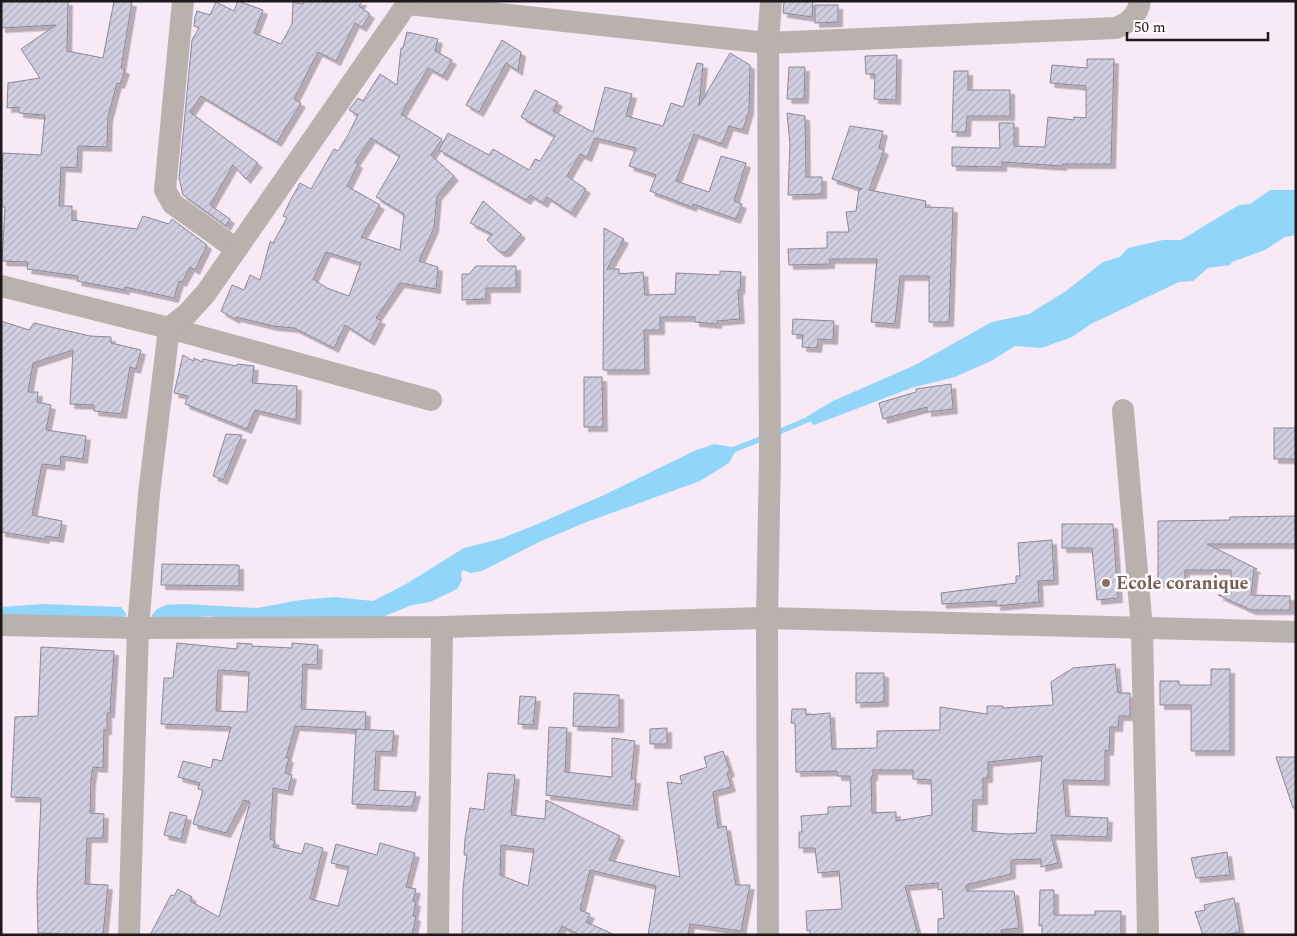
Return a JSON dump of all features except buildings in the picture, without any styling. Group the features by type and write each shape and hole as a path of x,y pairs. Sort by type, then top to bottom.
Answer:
{"street":[{"path":"183,1 165,190 173,204 236,249"},
{"path":"768,935 767,618 770,458 768,43 771,1"},
{"path":"130,935 138,628 149,494 169,328 187,314 206,293 408,3 768,43 1116,28 1129,22 1139,7 1140,1"},
{"path":"1,286 169,328 431,400"},
{"path":"1123,410 1142,629 1148,935"},
{"path":"1,625 138,628 442,627 767,618 1296,632"},
{"path":"438,935 442,627"}],"water":[{"path":"1270,190 1296,190 1296,235 1285,237 1265,250 1232,262 1230,265 1208,268 1193,281 1179,282 1091,324 1072,337 1041,348 1015,346 991,361 955,377 911,388 814,425 806,417 833,401 913,366 992,322 1029,314 1066,291 1103,262 1120,257 1128,248 1163,240 1181,240 1239,205 1250,204"},
{"path":"714,444 737,448 729,463 700,481 584,523 539,542 482,571 471,573 463,570 461,574 462,580 457,589 430,602 412,605 380,618 266,622 209,616 156,621 151,616 157,609 166,605 184,604 257,608 300,600 335,597 373,601 406,584 464,548 500,539 533,526 604,495 694,451"},
{"path":"43,604 121,607 127,615 114,620 1,620 1,607"}],"waterway":[{"path":"774,434 814,417"},
{"path":"730,451 766,437"}],"place":[{"name":"Ecole coranique","path":"1106,583"}]}
